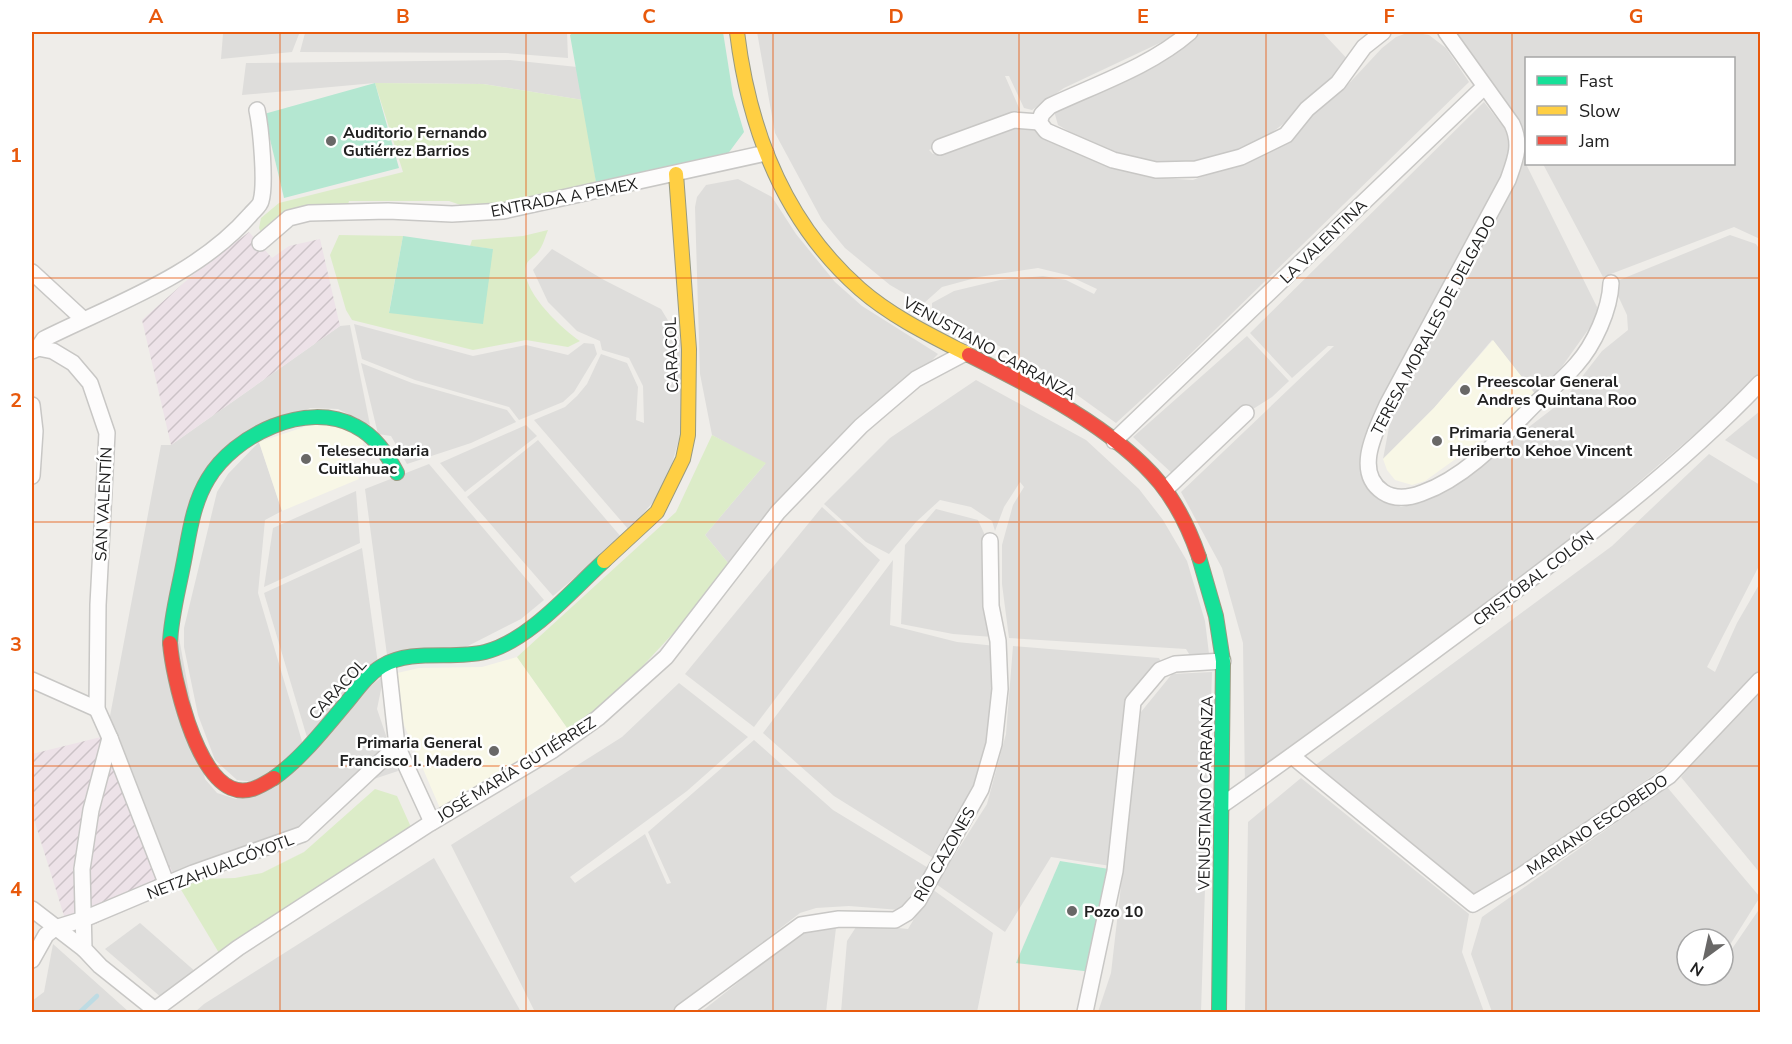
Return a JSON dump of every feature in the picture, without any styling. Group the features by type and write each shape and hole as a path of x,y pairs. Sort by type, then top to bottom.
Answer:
{"street":[{"name":"VENUSTIANO CARRANZA","path":"737,32 750,108 766,153 822,252 861,289 894,313 1056,401 1114,441 1166,489 1191,538 1208,578 1218,618 1223,661 1219,1012"},
{"path":"1039,122 1042,114 1050,106 1152,58 1190,32"},
{"path":"940,147 1014,120 1039,122 1046,131 1113,160 1156,170 1196,169 1241,157 1286,135 1307,110 1338,83 1364,47 1383,32"},
{"path":"1446,32 1484,87"},
{"name":"TERESA MORALES DE DELGADO","path":"1484,87 1512,124 1518,136 1518,151 1508,180 1387,405 1373,438 1368,465 1370,477 1377,488 1388,495 1404,498 1424,493 1447,480 1489,449 1576,364 1593,338 1611,294 1611,283"},
{"name":"LA VALENTINA","path":"1114,441 1484,87"},
{"path":"41,350 44,339 162,282 219,244 261,202 262,132 257,110"},
{"name":"ENTRADA A PEMEX","path":"260,243 289,218 309,213 388,211 452,214 503,211 766,153"},
{"name":"CARACOL","path":"397,473 384,448 374,438 345,420 312,418 286,423 243,441 223,457 199,497 174,608 171,651 182,704 201,752 216,778 232,789 246,791 265,783 301,754 368,677 388,664 419,656 485,652 527,631 657,512 683,459 688,435 689,349 676,174"},
{"path":"32,272 83,319"},
{"name":"SAN VALENTÍN","path":"41,350 73,363 90,383 106,433 98,605 97,709"},
{"name":"JOSÉ MARÍA GUTIÉRREZ","path":"153,1011 238,948 432,822 553,750 598,718 666,657 778,512 861,426 916,379 965,353"},
{"name":"CRISTÓBAL COLÓN","path":"1222,805 1292,756 1597,530 1711,431 1761,383"},
{"path":"32,405 35,431 32,476"},
{"path":"1166,489 1246,413"},
{"name":"RÍO CAZONES","path":"682,1012 801,925 839,919 895,920 907,913 918,901 981,789 994,744 1000,689 998,641 991,606 990,541"},
{"path":"1086,1012 1115,871 1133,702 1160,670 1175,664 1223,661"},
{"path":"388,664 397,746 432,822"},
{"path":"32,680 97,709 167,885"},
{"name":"MARIANO ESCOBEDO","path":"1292,756 1473,904 1519,877 1669,776 1761,680"},
{"path":"84,949 82,869 91,810 110,738"},
{"name":"NETZAHUALCÓYOTL","path":"55,928 84,919 193,873 303,834 397,746"},
{"path":"32,909 84,949 100,966 153,1011"},
{"path":"32,960 46,935 55,928"}],"shaded area":[{"path":"567,32 568,58 506,53 300,52 305,33"},
{"path":"757,32 1183,32 1064,88 1032,110 1024,108 1009,76 1005,76 1020,110 929,150 933,154 1025,119 1108,165 1148,177 1193,180 1267,152 1341,92 1382,48 1396,37 1410,32 1429,35 1446,48 1469,82 1175,369 1116,423 1037,366 932,311 932,303 954,291 1000,280 1043,276 1066,280 1094,294 1097,289 1067,275 1038,268 979,277 942,287 923,304 890,285 845,248 822,220 775,133"},
{"path":"1198,32 1322,32 1352,64 1326,91 1261,141 1233,155 1201,163 1155,163 1133,159 1086,141 1058,125 1054,111 1181,47"},
{"path":"1447,32 1760,32 1760,239 1734,227 1603,277 1544,165 1735,165 1735,57 1525,57 1525,133 1471,56"},
{"path":"223,34 299,34 292,52 221,59"},
{"path":"510,60 577,67 583,100 483,84 375,83 242,95 246,63"},
{"path":"1484,102 1515,142 1516,156 1373,419 1375,493 1401,507 1421,503 1464,477 1564,400 1602,351 1628,330 1627,315 1612,283 1730,235 1756,244 1760,250 1760,378 1604,512 1481,612 1245,788 1243,643 1222,568 1181,492 1334,346 1328,346 1292,378 1250,333"},
{"path":"1524,160 1600,313 1539,399 1492,340 1434,408 1383,459 1392,411 1510,192"},
{"path":"738,179 772,197 796,234 835,282 862,306 938,354 733,569 705,535 765,464 712,435 700,374 695,207 697,197 706,185"},
{"path":"249,232 272,258 289,246 320,239 340,326 171,445 142,320 195,273"},
{"path":"552,249 604,280 661,309 681,342 684,422 665,488 629,530 534,420 565,407 577,396 587,384 601,354 627,363 638,387 636,420 644,423 643,386 629,358 602,350 600,341 577,331 548,302 533,270"},
{"path":"354,324 473,356 526,345 568,355 584,343 594,344 597,354 574,392 563,402 519,420 509,407 415,380 362,359"},
{"path":"350,325 370,425 338,409 310,408 215,456 172,600 205,779 217,793 236,799 384,675 377,709 398,771 368,781 301,841 254,861 176,876 146,850 107,732 161,445 171,445 340,326"},
{"path":"1247,336 1289,381 1272,397 1234,421 1175,476 1133,437"},
{"path":"1493,340 1539,399 1425,481 1412,485 1395,480 1387,470 1383,459 1434,408"},
{"path":"361,363 412,383 507,410 516,422 471,443 407,464 391,436 378,434"},
{"path":"976,380 1086,440 1139,489 1163,520 1187,561 1205,621 1210,662 1194,662 1186,649 1009,638 1002,584 1002,545 1013,505 1024,487 1020,482 1004,507 995,531 992,521 971,507 940,500 916,522 889,554 866,542 824,504 890,438"},
{"path":"1760,411 1760,461 1725,440"},
{"path":"325,420 364,438 363,445 349,455 359,479 282,511 259,442"},
{"path":"526,425 537,436 465,492 440,463"},
{"path":"538,440 622,538 553,596 467,497"},
{"path":"259,442 282,511 265,520 258,593 304,748 257,782 237,780 215,760 198,715 184,647 184,628 217,492 228,474"},
{"path":"1709,454 1760,485 1760,564 1707,667 1715,672 1737,623 1760,583 1760,670 1679,761 1677,758 1480,900 1310,769 1612,546"},
{"path":"429,464 544,600 521,619 464,648 387,655 365,489"},
{"path":"356,491 360,543 264,587 273,528"},
{"path":"822,507 880,560 754,727 685,674"},
{"path":"936,509 978,520 989,544 993,637 953,634 901,624 905,545"},
{"path":"362,548 378,664 309,744 264,593"},
{"path":"893,560 890,625 957,642 996,646 990,738 974,797 933,858 834,796 763,733"},
{"path":"1013,646 1159,658 1162,664 1136,694 1111,866 1051,857 1005,932 936,884 987,804 1006,734"},
{"path":"517,657 570,732 442,813 398,711 393,674 419,668 482,667"},
{"path":"1212,672 1201,1012 1098,1012 1111,973 1141,712 1172,674"},
{"path":"679,683 748,737 687,791 570,877 575,883 645,834 667,884 671,883 648,832 754,740 833,810 930,869 900,910 849,906 816,908 800,913 673,1012 535,1012 451,845 622,737"},
{"path":"1760,687 1760,873 1681,777"},
{"path":"105,736 180,887 70,935 32,813 32,754"},
{"path":"1301,778 1469,914 1462,952 1484,1012 1245,1012 1248,822"},
{"path":"1667,787 1760,897 1735,937 1735,927 1675,927 1675,987 1735,987 1735,944 1760,908 1760,1012 1492,1012 1471,954 1482,917"},
{"path":"434,858 521,1012 195,1012 204,1004"},
{"path":"932,889 993,933 977,1012 841,1012 847,941 858,924 908,929"},
{"path":"140,923 197,973 162,998 105,949"},
{"path":"836,928 826,1012 701,1012 804,930"},
{"path":"53,944 129,1012 32,1012 32,1001 44,992"}],"green space":[{"path":"574,32 723,32 733,95 744,132 724,159 597,188 570,35"},
{"path":"375,83 483,84 583,100 597,188 478,211 449,201 349,201 346,212 289,219 262,235 259,228 261,218 279,203 403,172"},
{"name":"Auditorio Fernando Gutiérrez Barrios","path":"375,83 399,168 284,198 264,114"},
{"path":"548,230 540,250 526,266 526,276 529,286 544,308 563,328 580,341 568,347 526,340 473,350 352,320 346,310 330,255 339,235 403,236 389,312 493,249 470,246 472,240 523,236"},
{"path":"403,236 493,249 483,324 389,313"},
{"path":"712,435 766,463 705,535 733,569 598,714 570,732 517,657 676,512"},
{"path":"375,789 397,796 415,836 219,953 180,888 204,879 235,878 262,873 304,852"},
{"name":"Pozo 10","path":"1060,861 1115,870 1092,972 1016,963"}],"waterway":[{"path":"80,1012 97,996"}],"traffic: fast":[{"path":"170,643 175,605 198,499 208,479 235,448 273,426 315,417 336,419 355,426 369,435 385,452 397,473"},
{"path":"1199,557 1216,616 1223,661 1219,1012"},
{"path":"274,778 304,752 363,683 382,666 406,657 473,654 501,646 518,637 549,614 604,561"}],"traffic: slow":[{"path":"737,32 751,104 761,139 774,172 810,234 833,263 872,299 913,325 969,355"},
{"path":"604,561 657,512 683,459 688,435 689,349 676,174"}],"traffic: jam":[{"path":"969,355 1071,410 1097,427 1142,463 1172,500 1199,557"},
{"path":"170,643 176,679 188,723 207,764 218,779 231,788 243,791 259,787 274,778"}],"place":[{"name":"Auditorio Fernando Gutiérrez Barrios","path":"331,141"},
{"name":"Preescolar General Andres Quintana Roo","path":"1465,390"},
{"name":"Primaria General Heriberto Kehoe Vincent","path":"1437,441"},
{"name":"Telesecundaria Cuitlahuac","path":"306,459"},
{"name":"Primaria General Francisco I. Madero","path":"494,751"},
{"name":"Pozo 10","path":"1072,911"}]}
